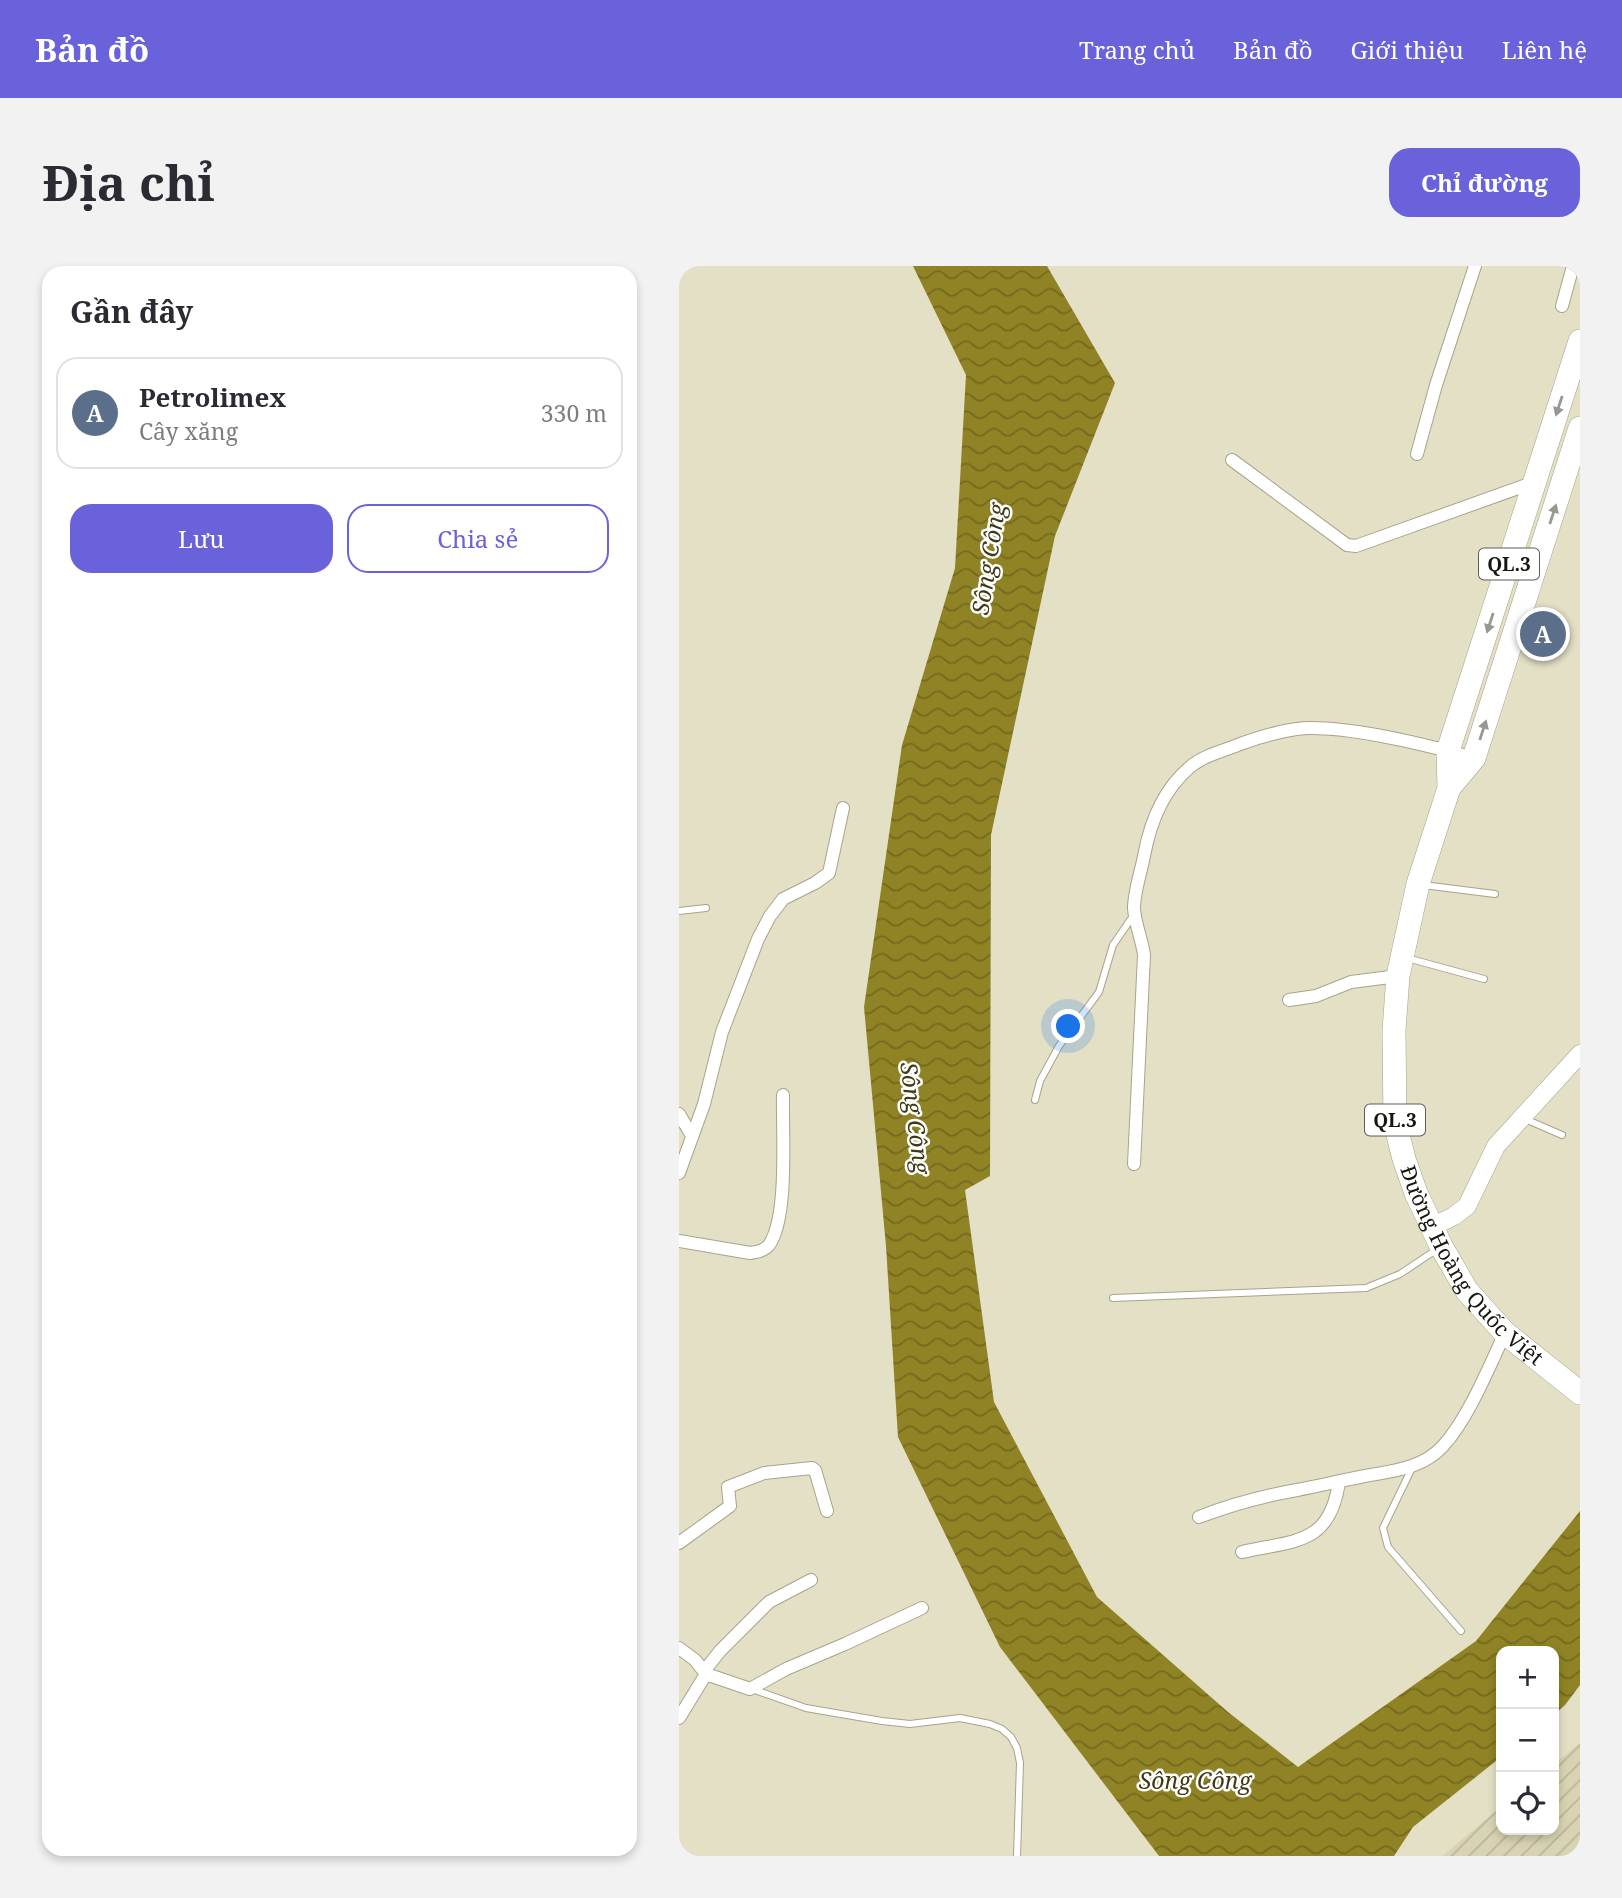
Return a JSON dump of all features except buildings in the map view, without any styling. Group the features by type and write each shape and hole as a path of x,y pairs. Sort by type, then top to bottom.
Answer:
{"highway":[{"name":"Đường Hoàng Quốc Việt","path":"1580,341 1448,751 1449,788 1418,884 1400,966 1394,1030 1395,1123 1403,1159 1436,1237 1467,1291 1505,1333 1580,1393"},
{"name":"Đường Hoàng Quốc Việt","path":"1449,788 1474,758 1580,428"}],"main road":[{"path":"1436,1237 1454,1216 1467,1206 1496,1146 1580,1054"}],"street":[{"path":"1417,454 1436,385 1475,266"},
{"path":"1562,306 1573,266"},
{"path":"1232,460 1347,545 1356,546 1535,482"},
{"path":"1134,1164 1145,955 1134,906 1148,837 1159,807 1176,781 1191,766 1214,754 1259,738 1310,728 1375,735 1474,758"},
{"path":"679,1173 703,1104 722,1032 758,939 783,899 829,873 843,808"},
{"path":"1289,1000 1315,996 1400,966"},
{"path":"679,1241 750,1253 759,1252 770,1244 778,1219 783,1177 783,1095"},
{"path":"679,1114 692,1136"},
{"path":"1199,1517 1221,1508 1258,1499 1400,1471 1413,1466 1442,1447 1454,1431 1487,1373 1505,1333"},
{"path":"679,1543 731,1505 728,1487 764,1473 812,1468 815,1470 827,1511"},
{"path":"1242,1552 1316,1533 1331,1515 1339,1482"},
{"path":"679,1718 719,1651 769,1602 811,1580"},
{"path":"679,1648 706,1672 750,1689 786,1669 922,1608"}],"lane":[{"path":"1418,884 1496,894"},
{"path":"679,911 706,908"},
{"path":"1035,1100 1040,1081 1059,1046 1099,992 1113,945 1135,913"},
{"path":"1400,966 1484,979"},
{"path":"1520,1117 1562,1135"},
{"path":"1113,1298 1366,1288 1399,1273 1436,1237"},
{"path":"1413,1466 1383,1528 1388,1546 1461,1631"},
{"path":"750,1689 806,1708 882,1721 910,1724 960,1718 1002,1729 1011,1737 1017,1748 1020,1763 1017,1856"}],"shaded area":[{"path":"1580,1743 1580,1856 1442,1856 1496,1811 1496,1835 1559,1835 1559,1760"}],"water":[{"name":"Sông Công","path":"913,266 1047,266 1115,383 1055,536 991,835 990,1176 965,1190 994,1402 1097,1597 1228,1712 1298,1767 1476,1641 1580,1511 1580,1685 1559,1710 1559,1646 1496,1646 1496,1761 1413,1827 1394,1856 1159,1856 1000,1647 898,1437 886,1246 864,1007 902,745 955,568 966,375"}],"place":[{"name":"Petrolimex","path":"1543,634"}]}
